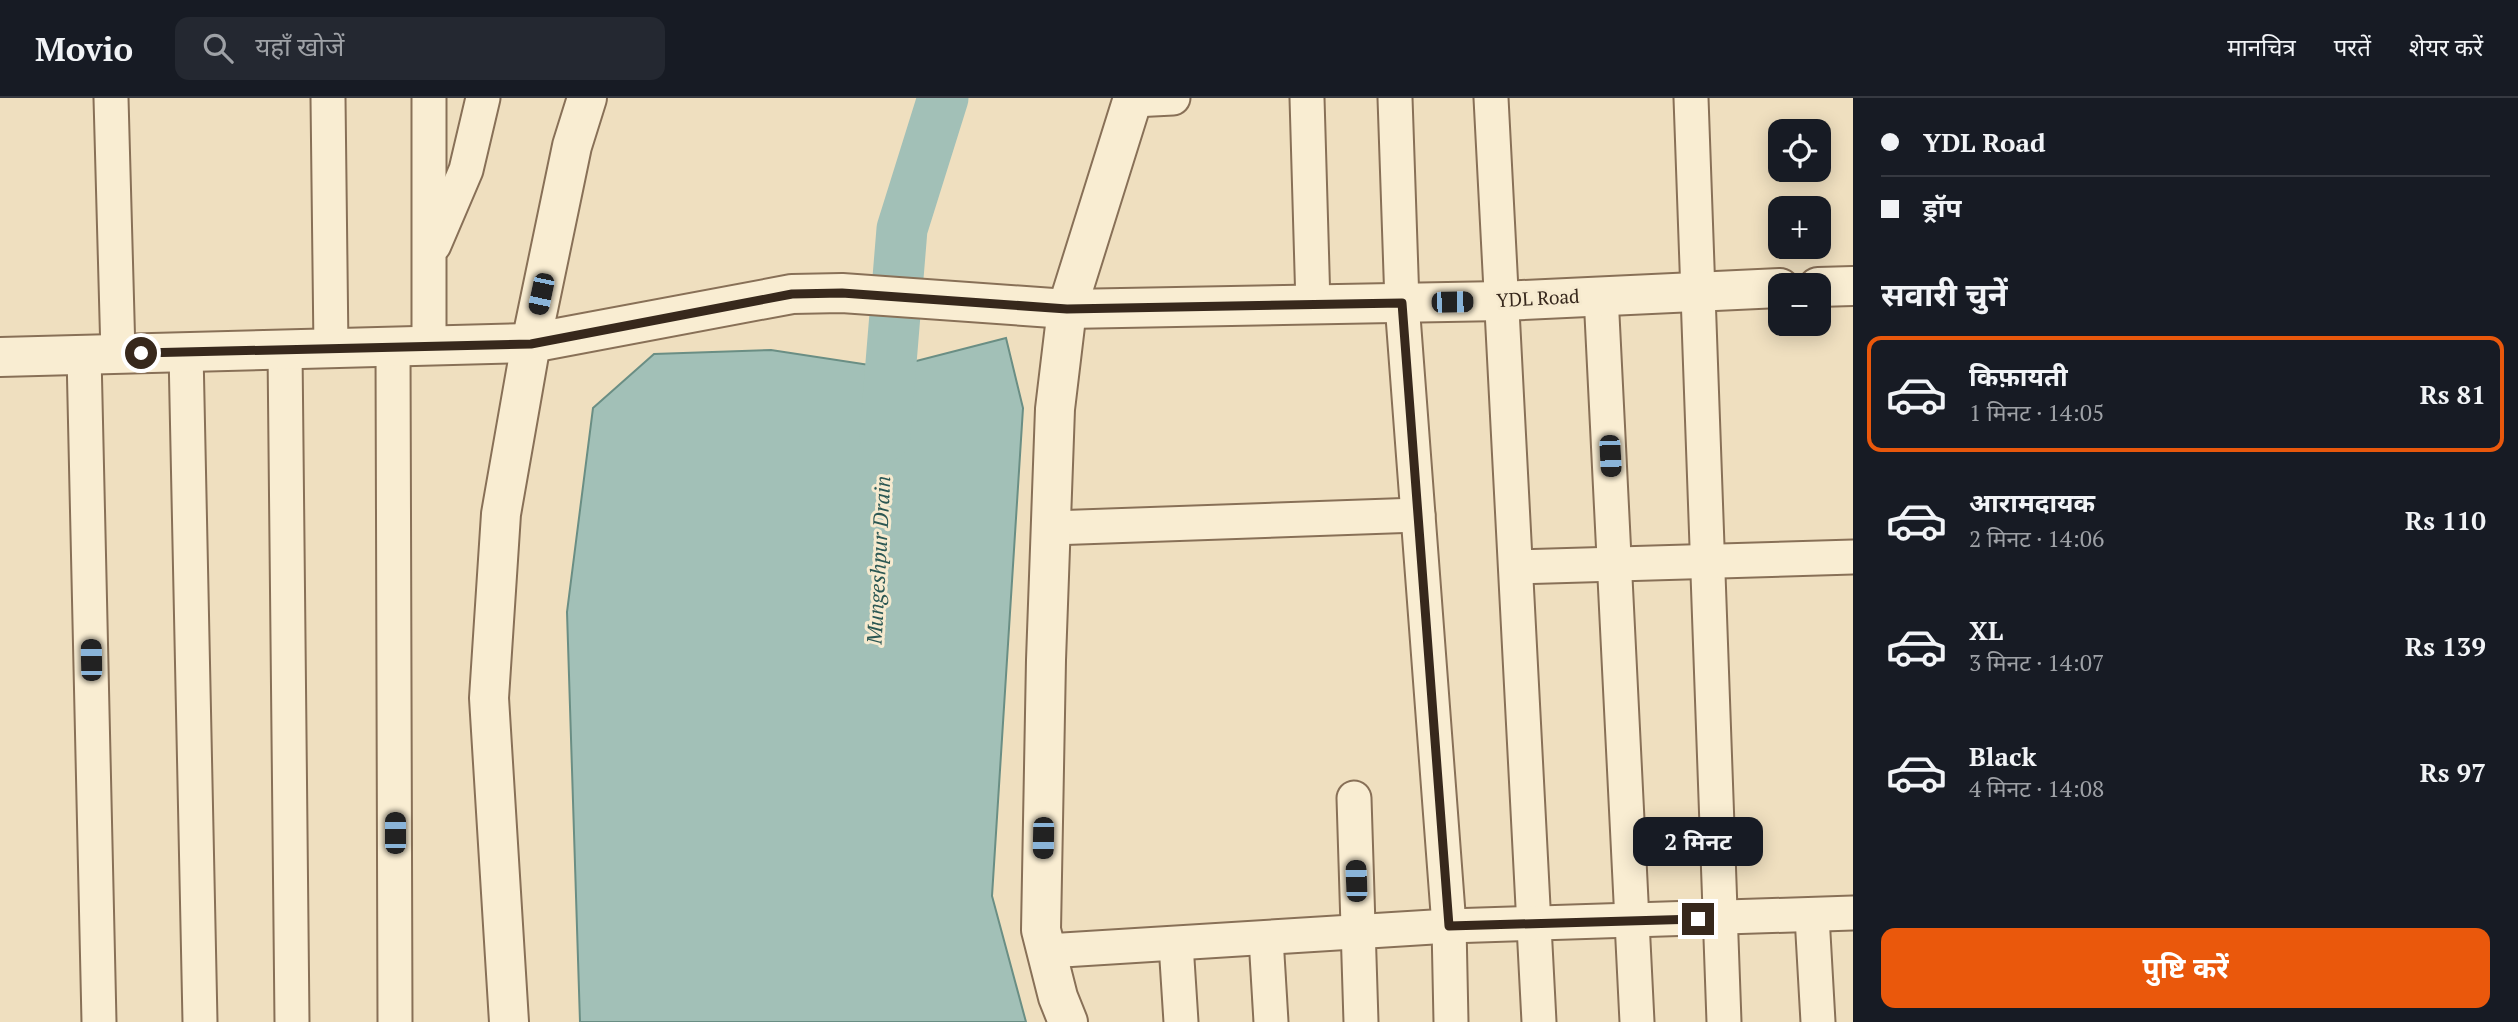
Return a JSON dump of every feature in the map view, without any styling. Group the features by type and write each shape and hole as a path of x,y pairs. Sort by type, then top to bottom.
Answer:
{"street":[{"path":"99,1022 101,354 111,98"},
{"path":"328,98 331,349"},
{"path":"429,98 430,254"},
{"path":"395,1022 411,347 430,254 466,170 483,98"},
{"path":"509,1022 489,670 504,492 572,146 587,98"},
{"path":"1068,1022 1058,997 1041,914 1055,418 1067,309 1133,99 1172,98"},
{"path":"1307,98 1313,304"},
{"path":"1395,98 1402,303 1449,926 1451,1022"},
{"path":"1491,98 1539,1022"},
{"path":"1691,98 1724,1022"},
{"path":"1831,287 1853,286"},
{"name":"YDL Road","path":"0,357 531,344 792,294 842,293 1067,309 1502,301 1768,288"},
{"path":"1601,295 1637,1022"},
{"path":"285,350 292,1022"},
{"path":"186,352 200,1022"},
{"path":"1051,528 1418,515"},
{"path":"1516,568 1853,557"},
{"path":"1354,798 1361,1022"},
{"path":"1047,951 1535,922 1853,914"},
{"path":"1812,916 1818,1022"},
{"path":"1266,938 1271,1022"},
{"path":"1176,944 1181,1022"}],"water":[{"path":"1006,338 1023,408 992,896 1026,1022 580,1022 567,612 593,408 654,354 771,350 889,368"}],"waterway":[{"name":"Mungeshpur Drain","path":"885,436 902,229 943,98"}],"route":[{"path":"141,353 531,344 792,294 842,293 1067,309 1402,303 1449,926 1698,919"}]}
